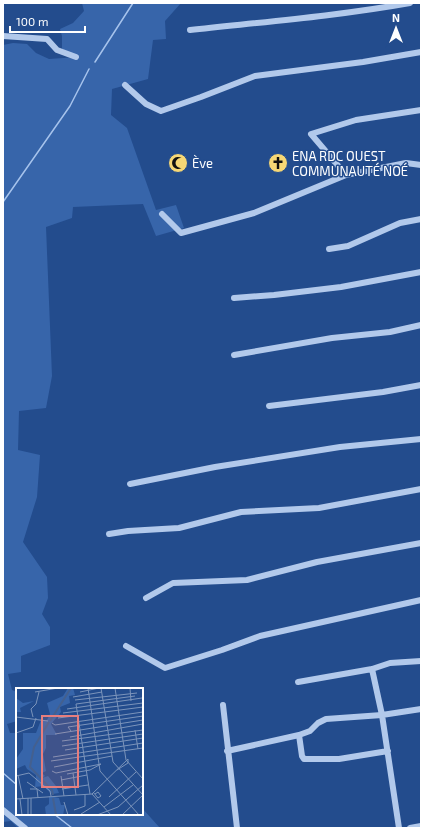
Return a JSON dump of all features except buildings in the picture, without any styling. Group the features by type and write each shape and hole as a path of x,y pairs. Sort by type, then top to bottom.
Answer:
{"street":[{"path":"190,30 298,19 377,9 410,3"},
{"path":"3,36 47,39 57,50 76,57"},
{"path":"125,85 146,104 161,111 255,76 363,62 421,52"},
{"path":"346,175 311,134 356,120 421,110"},
{"path":"162,214 181,233 254,213 346,175 406,163 421,165"},
{"path":"329,249 348,246 400,223 421,219"},
{"path":"234,298 341,287 421,272"},
{"path":"234,354 332,338 390,332 421,325"},
{"path":"269,406 383,392 421,385"},
{"path":"130,484 340,447 421,438"},
{"path":"109,534 128,531 179,528 241,512 319,508 421,489"},
{"path":"146,598 173,583 247,580 317,562 421,543"},
{"path":"126,646 165,668 260,636 421,600"},
{"path":"298,682 372,669 390,663 421,661"},
{"path":"372,669 382,715 399,828"},
{"path":"223,705 227,751 237,828"},
{"path":"227,751 299,735 310,731 318,723 326,719 382,715 421,709"},
{"path":"299,735 302,756 304,759 339,759 388,751"},
{"path":"3,810 25,828"},
{"path":"410,828 421,826"}],"shaded area":[{"path":"82,3 181,3 165,21 166,39 153,40 148,79 112,89 111,115 127,128 156,210 176,205 184,228 156,236 143,204 73,207 72,218 46,227 52,376 46,408 19,411 18,450 40,455 37,497 23,542 47,577 48,598 42,614 50,627 50,645 21,656 21,672 8,674 12,690 16,692 16,721 7,724 10,733 16,733 16,815 143,815 143,809 160,828 18,828 11,821 3,822 3,45 13,43 27,44 36,53 49,59 78,57 62,49 62,36 60,29 73,23 84,11"}],"waterway":[{"path":"95,62 133,3"},
{"path":"3,202 70,106 89,69"},
{"path":"3,773 16,784"},
{"path":"55,815 72,828"}],"place":[{"name":"Ève","path":"178,163"},
{"name":"ENA RDC OUEST COMMUNAUTÉ NOÉ","path":"278,163"}]}
